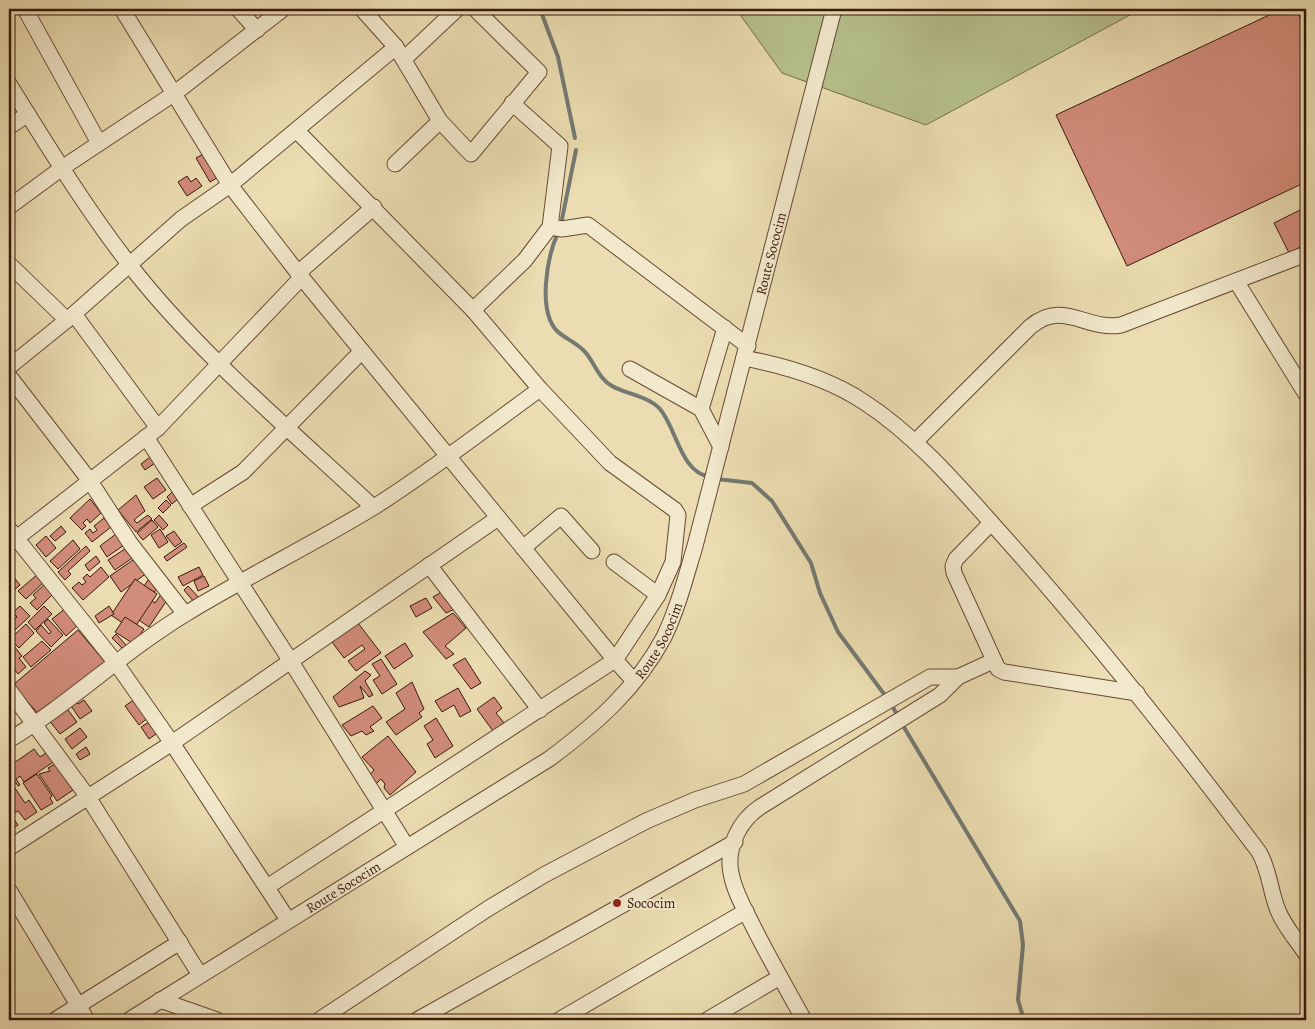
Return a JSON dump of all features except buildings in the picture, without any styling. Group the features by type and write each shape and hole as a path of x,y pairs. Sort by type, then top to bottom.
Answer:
{"street":[{"path":"25,9 99,143"},
{"path":"122,9 230,185 300,275 448,457 634,681"},
{"path":"238,9 257,30"},
{"path":"9,207 62,168 175,93 283,9"},
{"path":"362,9 400,53 440,122 470,154 539,72 474,9"},
{"path":"9,368 71,317 181,219 230,185 297,130 457,9"},
{"name":"Route Sococim","path":"130,1020 549,759 597,722 634,681 656,652 672,619 683,587 711,487 834,9"},
{"path":"9,84 62,168 129,264 173,316 220,363 373,507"},
{"path":"473,310 525,260 550,227 560,146 512,103"},
{"path":"9,127 28,114"},
{"path":"395,164 440,122"},
{"path":"267,887 615,660 658,595 673,562 677,512 610,463 540,389 473,310 297,130"},
{"path":"288,920 172,743 116,663 11,537 90,481 158,428 300,275 374,207"},
{"path":"550,227 562,229 588,225 725,328 746,352 835,386 870,406 915,442 991,523 1137,693 1259,852 1265,861 1281,916 1306,954"},
{"path":"915,442 1030,327 1046,316 1055,314 1109,325 1121,325 1306,254"},
{"path":"9,264 71,317 158,428"},
{"path":"1236,281 1306,392"},
{"path":"701,409 725,328"},
{"path":"190,506 243,472 289,428 362,351"},
{"path":"630,369 701,409 721,447"},
{"path":"9,376 90,481 130,543 185,614"},
{"path":"9,740 34,725 185,614 373,507 448,457 540,389"},
{"path":"146,437 290,660 407,847"},
{"path":"523,548 561,516 592,551"},
{"path":"9,848 172,743 498,518"},
{"path":"991,523 956,559 953,566 954,573 992,661 998,669 1004,672 1137,693"},
{"path":"614,562 658,595"},
{"path":"429,565 540,710"},
{"path":"804,1020 746,911 731,874 734,842 741,824 748,815 760,807 940,695 958,677 992,661"},
{"path":"319,1020 489,908 552,871 646,821 695,800 744,784 843,729 930,677 958,677"},
{"path":"9,690 88,797 200,975"},
{"path":"843,729 855,748"},
{"path":"744,784 760,807"},
{"path":"417,1020 734,842"},
{"path":"9,890 87,1020"},
{"path":"559,1020 746,911"},
{"path":"55,1020 180,942"},
{"path":"707,1020 780,977"},
{"path":"160,1000 216,1020"}],"green space":[{"path":"736,9 1141,9 926,125 782,73"}],"waterway":[{"path":"540,9 558,57 575,138"},
{"path":"561,224 576,150"},
{"path":"557,235 550,257 546,283 547,310 550,321 556,330 583,350 600,375 608,383 618,389 643,398 660,409 666,417 685,459 700,473 710,477"},
{"path":"717,479 752,483 772,501 811,563 820,593 838,632 887,698"},
{"path":"891,704 899,718"},
{"path":"902,724 1020,921 1023,945 1018,1000 1024,1020"}],"place":[{"name":"Sococim","path":"617,903"}]}
